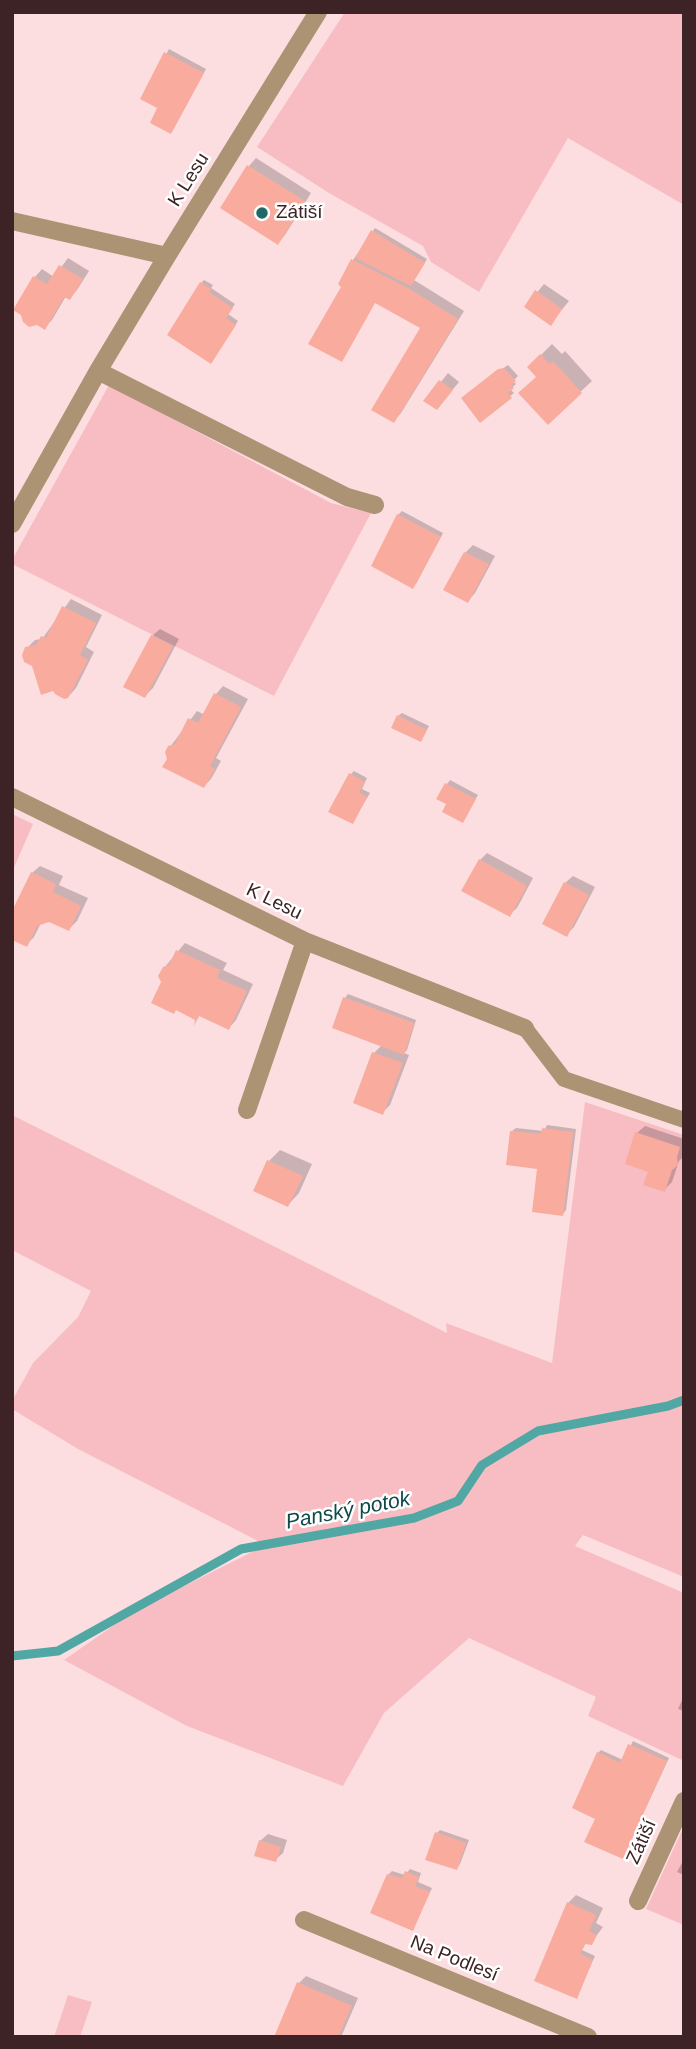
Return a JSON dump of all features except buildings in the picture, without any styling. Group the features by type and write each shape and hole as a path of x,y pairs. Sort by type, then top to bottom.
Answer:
{"street":[{"name":"K Lesu","path":"12,524 98,371 318,12"},
{"path":"12,220 167,256"},
{"path":"98,371 347,497 375,505"},
{"name":"K Lesu","path":"12,797 304,940 525,1028"},
{"path":"247,1110 304,940"},
{"name":"Zátiší","path":"638,1901 684,1801"},
{"name":"Na Podlesí","path":"304,1920 588,2037"}],"lane":[{"path":"525,1028 564,1079 684,1120"}],"shaded area":[{"path":"345,12 684,12 684,205 568,138 479,292 431,262 423,246 329,193 257,147"},
{"path":"109,385 331,503 371,513 274,696 12,564"},
{"path":"12,814 33,824 12,872"},
{"path":"585,1102 684,1135 684,1577 583,1535 575,1546 684,1593 684,1761 588,1716 596,1697 469,1638 384,1713 343,1786 187,1726 64,1660 136,1610 266,1545 78,1449 12,1409 12,1401 33,1363 78,1317 91,1291 12,1250 14,1116 447,1333 446,1323 552,1363"},
{"path":"684,1826 684,1925 646,1909"},
{"path":"68,1995 92,2002 80,2037 54,2037"}],"waterway":[{"name":"Panský potok","path":"12,1656 58,1651 241,1549 414,1518 458,1501 482,1465 538,1431 668,1406 684,1400"}],"place":[{"name":"Zátiší","path":"262,213"}]}
